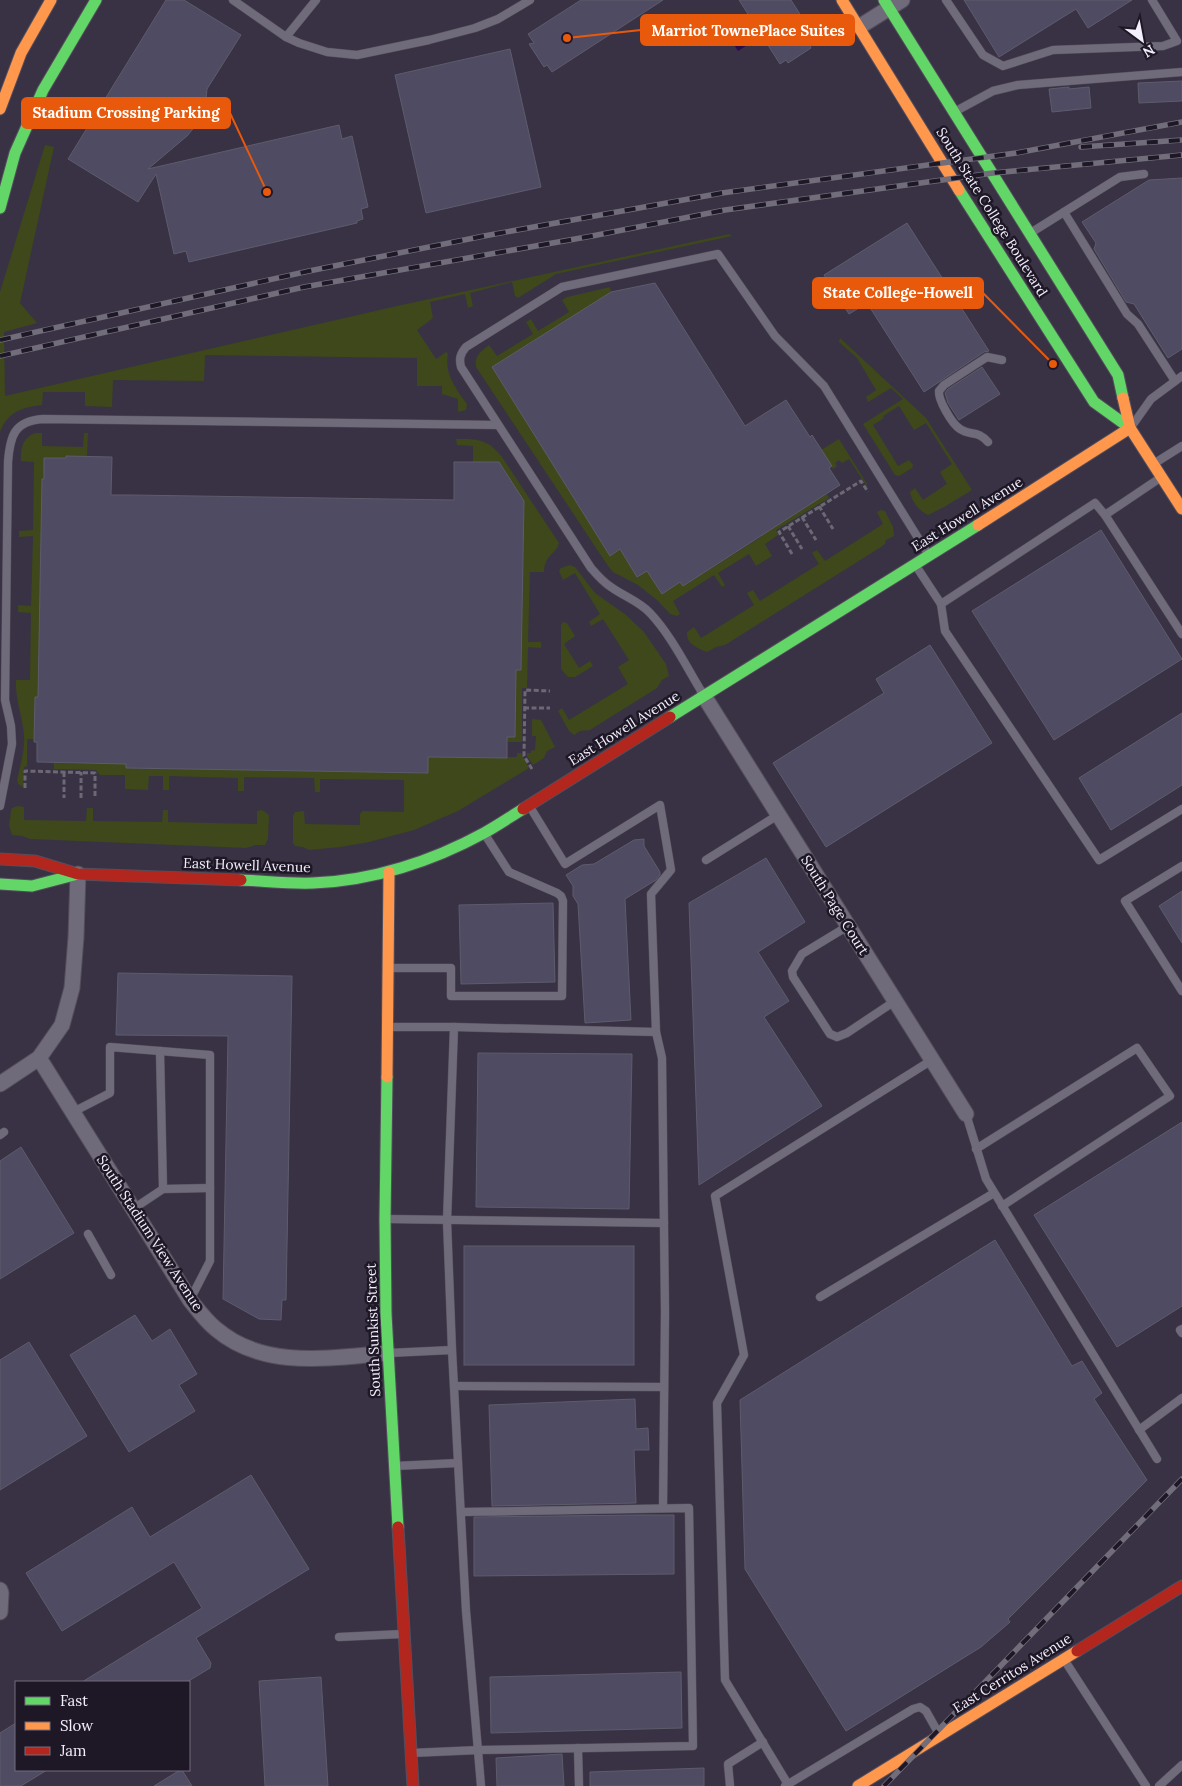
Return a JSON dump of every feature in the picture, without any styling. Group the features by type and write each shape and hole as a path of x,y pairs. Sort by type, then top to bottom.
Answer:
{"street":[{"path":"0,110 22,53 51,0"},
{"path":"0,208 15,153 43,90 96,0"},
{"name":"South State College Boulevard","path":"842,0 1094,402 1130,428 1182,509"},
{"path":"859,27 892,3"},
{"name":"South State College Boulevard","path":"892,3 955,112 1118,375 1130,428"},
{"name":"East Howell Avenue","path":"0,859 35,861 78,874 313,883 389,872 436,856 484,833 1130,428"},
{"name":"South Page Court","path":"704,696 966,1114"},
{"name":"South Sunkist Street","path":"389,872 385,1218 386,1314 393,1466 413,1786"},
{"path":"0,1084 39,1058 62,1026 72,988 78,874"},
{"name":"East Howell Avenue","path":"0,884 32,886 78,874"},
{"name":"South Stadium View Avenue","path":"39,1058 190,1300 214,1328 233,1342 252,1351 273,1356 320,1358 388,1353"},
{"name":"East Cerritos Avenue","path":"858,1786 1182,1586"},
{"path":"0,1590 0,1612"}],"lane":[{"path":"233,0 286,37 327,52 356,55 429,40 475,28 498,19 530,0"},
{"path":"286,37 316,0"},
{"path":"946,0 983,55 1003,66 1053,50 1163,46 1176,41 1152,0"},
{"path":"955,112 992,91 1018,85 1182,72"},
{"path":"1030,233 1120,177 1144,174"},
{"path":"1064,212 1127,314 1138,324 1178,379 1163,392 1151,399 1130,428"},
{"path":"704,696 665,633 648,612 611,588 591,568 461,367 460,353 466,347 562,287 718,254 776,336 824,386 929,555"},
{"path":"988,442 978,434 966,432 958,428 940,400 939,391 944,385 987,357 1002,360"},
{"path":"0,806 12,744 12,734 5,700 8,462 9,446 14,432 18,428 28,421 43,419 498,425"},
{"path":"1154,464 1182,446"},
{"path":"1105,515 1162,477"},
{"path":"941,604 1095,503 1105,515 1182,634"},
{"path":"915,564 941,604 945,631 1099,860 1182,809"},
{"path":"529,805 565,864 660,805 671,870 651,894 656,1032 662,1058 664,1223 663,1508"},
{"path":"706,860 778,815"},
{"path":"388,968 451,968 451,996 562,996 563,901 561,896 509,872 484,833"},
{"path":"1182,866 1125,900 1182,991"},
{"path":"848,926 802,954 792,970 793,977 830,1034 837,1037 847,1034 895,1001"},
{"path":"388,1027 656,1032"},
{"path":"454,1027 447,1221 452,1350 468,1637 481,1786"},
{"path":"73,1112 110,1094 110,1047 210,1055 210,1261 190,1300"},
{"path":"976,1148 1137,1048 1170,1096 1002,1206"},
{"path":"160,1051 163,1189"},
{"path":"932,1060 715,1196 744,1355 717,1403 725,1680 787,1785 912,1709 920,1707 926,1711 940,1736"},
{"path":"966,1114 986,1179 1157,1459"},
{"path":"133,1209 163,1189 210,1188"},
{"path":"820,1297 994,1193"},
{"path":"385,1218 447,1221 664,1223"},
{"path":"88,1234 111,1275"},
{"path":"1182,1329 1180,1330 1182,1333"},
{"path":"388,1353 452,1350"},
{"path":"454,1386 664,1388"},
{"path":"1139,1430 1182,1398"},
{"path":"393,1466 458,1462"},
{"path":"410,1753 693,1746 689,1508 461,1512"},
{"path":"339,1637 403,1634"},
{"path":"1064,1659 1146,1786"},
{"path":"730,1786 728,1764 763,1742"},
{"path":"578,1748 579,1786"},
{"path":"1159,1786 1182,1765"}],"path":[{"path":"792,554 779,532 861,481 868,492"},
{"path":"819,506 833,529"},
{"path":"802,517 816,540"},
{"path":"788,526 802,549"},
{"path":"532,769 524,756 524,690 550,691"},
{"path":"524,708 550,708"},
{"path":"25,788 26,771 95,773 95,798"},
{"path":"64,772 64,798"},
{"path":"81,798 82,772"}],"green space":[{"path":"45,145 54,147 20,303 37,323 4,332 5,396 397,306 729,234 732,236 556,274 518,298 515,296 512,282 470,293 473,306 468,308 465,294 430,302 433,318 417,330 436,359 446,352 448,354 449,375 467,404 466,410 458,412 458,399 442,394 442,386 417,386 417,358 205,355 204,381 113,380 112,407 85,406 85,392 43,392 42,405 28,407 11,415 0,432 0,292"},
{"path":"610,287 611,292 492,367 610,555 620,549 637,577 647,571 662,594 680,582 683,586 761,537 759,532 827,494 829,498 776,530 778,535 765,544 772,556 756,566 749,554 718,573 725,585 722,587 714,575 673,601 680,614 677,616 670,614 657,600 638,585 613,572 608,566 476,367 477,357 489,345 497,356 533,334 526,322 531,319 538,331 569,312 562,300 567,297"},
{"path":"840,338 926,418 972,490 928,515 916,506 910,492 915,488 923,500 947,484 940,472 952,464 926,423 914,430 899,406 873,425 898,466 909,460 913,465 912,468 899,476 895,475 863,424 903,399 891,388 868,402 866,397 876,390 857,358 839,342"},
{"path":"35,433 42,433 42,446 83,447 84,433 88,433 87,457 44,458 38,697 35,697 34,739 27,739 27,766 24,767 23,787 18,784 17,780 24,742 16,680 30,680 31,613 18,612 18,605 31,606 33,536 19,537 19,531 33,530 34,462 21,461 21,456 25,441"},
{"path":"456,439 482,441 497,451 559,543 556,550 546,561 544,572 530,572 528,642 541,642 541,648 528,647 527,688 522,688 522,742 507,742 507,737 515,737 516,670 521,670 524,501 499,462 473,462 473,446 457,445"},
{"path":"839,439 868,488 849,459 842,463 839,460 835,463 837,466 833,469 821,450"},
{"path":"885,511 893,527 894,536 886,540 885,544 881,547 725,645 707,652 693,645 688,640 687,632 694,627 701,638 754,605 747,593 753,590 760,601 819,564 812,553 817,550 825,561 883,524 877,512"},
{"path":"570,565 575,567 595,593 626,615 644,632 666,664 669,676 662,680 657,688 590,730 580,731 574,735 569,731 558,711 562,708 569,720 628,684 618,667 629,660 603,619 591,626 589,622 600,614 575,573 563,580 559,571 561,568"},
{"path":"563,622 567,623 575,636 564,644 579,668 590,661 593,666 575,677 568,677 561,669 561,625"},
{"path":"532,719 541,720 555,747 547,751 544,758 533,765 527,756 527,753 535,750 536,736 532,736"},
{"path":"517,753 521,753 529,768 458,811 414,830 369,842 309,850 295,846 293,843 293,816 295,812 304,811 305,824 360,825 360,814 363,811 404,812 404,780 320,779 320,792 315,792 314,778 244,777 244,791 238,791 238,778 169,776 169,790 163,790 163,776 149,776 148,790 125,789 125,775 100,775 96,770 54,769 54,763 106,764 126,762 126,768 428,773 428,757 506,758 517,757"},
{"path":"24,807 24,820 86,821 87,808 93,808 93,821 162,822 163,810 168,810 168,822 257,824 257,811 262,810 269,815 268,839 265,845 246,848 31,839 12,835 9,825 11,811 12,808"}],"shaded area":[{"path":"736,22 749,44 738,51 724,29"}],"building":[{"path":"166,0 184,0 241,35 207,89 205,109 197,124 187,136 148,169 339,125 342,139 352,136 368,207 361,209 363,219 357,221 357,223 189,262 186,251 174,254 156,174 138,202 68,159"},
{"path":"581,0 663,0 552,72 547,65 544,67 529,44 534,43 528,34"},
{"path":"739,0 791,0 817,41 810,46 811,48 788,63 786,60 780,64"},
{"path":"964,0 1132,0 1088,28 1076,9 999,57"},
{"path":"510,49 541,187 426,213 395,75"},
{"path":"1182,81 1182,101 1139,103 1138,83"},
{"path":"1069,87 1069,89 1089,87 1091,108 1052,112 1049,89"},
{"path":"1182,178 1182,349 1168,358 1134,304 1126,302 1094,249 1096,243 1082,222 1149,180"},
{"path":"907,223 989,351 984,352 924,392 867,303 849,314 824,275"},
{"path":"655,283 745,426 786,400 832,466 829,468 840,485 683,586 680,582 662,594 647,571 637,577 620,549 610,556 492,367 611,292"},
{"path":"982,367 1000,394 959,420 948,403 945,393 948,389"},
{"path":"66,456 112,457 111,495 454,500 454,462 499,462 524,501 521,670 516,670 515,737 507,737 507,758 428,757 428,773 126,768 126,764 37,762 37,742 34,742 35,697 38,697 42,479 44,479 44,458 66,458"},
{"path":"1101,530 1182,659 1054,740 972,611"},
{"path":"930,645 992,743 826,847 773,763 884,693 876,679"},
{"path":"1182,713 1182,785 1111,830 1079,778"},
{"path":"644,839 644,846 660,875 656,880 625,899 631,1020 585,1023 578,904 573,896 573,886 566,875 582,865 594,864 634,840"},
{"path":"766,858 805,922 758,952 789,1001 764,1017 822,1106 699,1185 689,903"},
{"path":"1182,891 1182,943 1159,906"},
{"path":"553,903 555,982 461,984 459,905"},
{"path":"118,973 292,976 286,1300 282,1300 281,1320 259,1319 223,1299 228,1036 116,1035"},
{"path":"478,1053 632,1054 629,1209 476,1207"},
{"path":"1182,1122 1182,1306 1117,1347 1034,1215"},
{"path":"21,1147 74,1233 0,1279 0,1161"},
{"path":"995,1240 1072,1366 1082,1361 1102,1393 1094,1399 1147,1480 1008,1619 1010,1622 981,1647 846,1731 745,1569 740,1400"},
{"path":"464,1246 634,1246 634,1365 464,1365"},
{"path":"135,1315 152,1341 170,1329 197,1374 179,1385 195,1411 129,1452 70,1355"},
{"path":"29,1342 87,1436 0,1490 0,1360"},
{"path":"635,1399 636,1429 648,1428 649,1450 634,1450 636,1503 492,1506 489,1405"},
{"path":"251,1475 309,1569 196,1638 211,1663 210,1668 189,1681 84,1681 202,1608 174,1562 62,1631 26,1573 132,1507 150,1537"},
{"path":"674,1515 674,1574 474,1576 474,1517"},
{"path":"681,1672 682,1728 491,1733 490,1677"},
{"path":"321,1677 328,1786 265,1786 259,1681"},
{"path":"15,1724 15,1771 45,1771 21,1786 0,1786 0,1733"},
{"path":"562,1754 564,1786 497,1786 496,1758"},
{"path":"704,1768 704,1786 590,1786 590,1772"},
{"path":"178,1771 183,1771 192,1786 154,1786"}],"railway":[{"path":"0,340 309,271 484,236 722,193 1016,153 1182,122"},
{"path":"1081,147 1182,140"},
{"path":"0,356 304,287 592,236 725,210 993,173 1182,155"},
{"path":"884,1786 1182,1479"}],"traffic: fast":[{"path":"0,208 15,153 43,90 96,0"},
{"path":"884,0 1118,375 1123,398"},
{"path":"959,190 1094,402 1130,428"},
{"path":"670,717 978,525"},
{"path":"241,880 313,883 380,874 423,861 464,843 523,809"},
{"path":"0,884 32,886 78,874"},
{"path":"387,1077 386,1314 398,1527"}],"traffic: slow":[{"path":"0,109 21,53 51,0"},
{"path":"842,0 959,190"},
{"path":"1123,398 1130,428 1182,509"},
{"path":"978,525 1130,428"},
{"path":"387,1077 389,872"},
{"path":"858,1786 1077,1651"}],"traffic: jam":[{"path":"523,809 670,717"},
{"path":"0,859 35,861 78,874 241,880"},
{"path":"398,1527 413,1786"},
{"path":"1077,1651 1182,1586"}],"place":[{"name":"Marriot TownePlace Suites","path":"567,38"},
{"name":"Stadium Crossing Parking","path":"267,192"},
{"name":"State College-Howell","path":"1053,364"}]}
